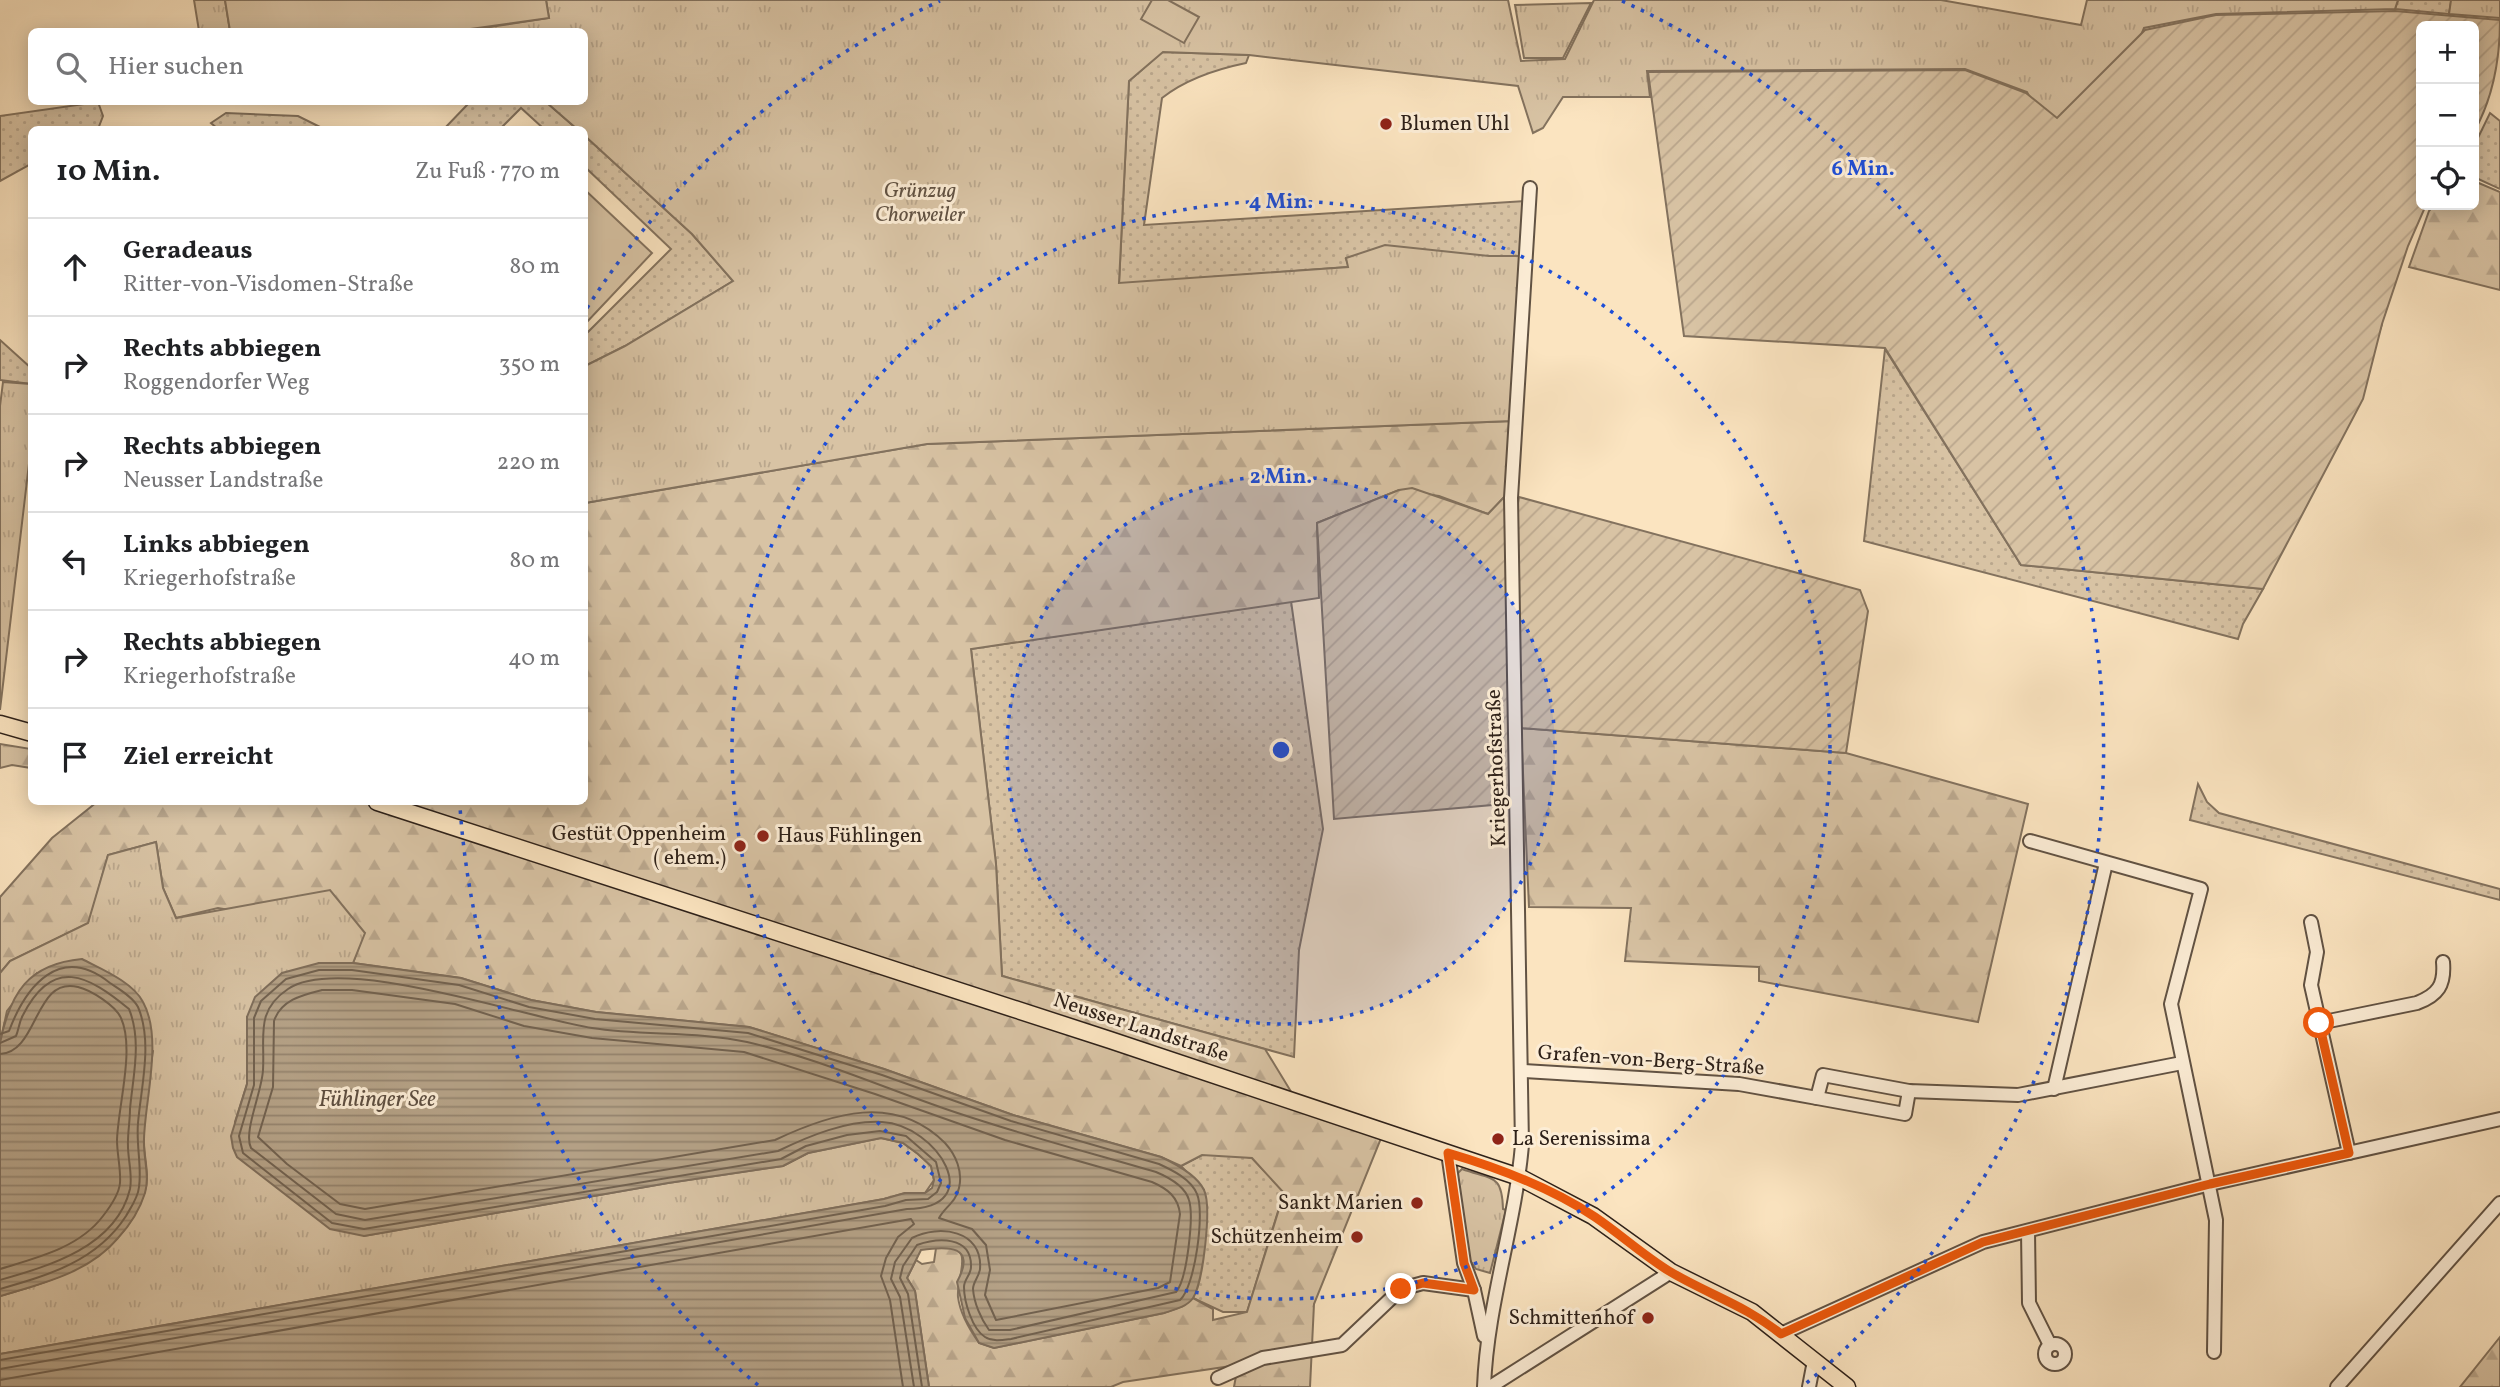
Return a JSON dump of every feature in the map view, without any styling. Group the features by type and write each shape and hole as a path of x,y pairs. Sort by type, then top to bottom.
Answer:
{"main road":[{"path":"0,724 28,732"},
{"path":"0,731 28,733"},
{"name":"Neusser Landstraße","path":"386,805 1519,1177 1594,1216 1671,1272 1731,1300 1781,1334 1847,1387"}],"street":[{"name":"Kriegerhofstraße","path":"1484,1387 1485,1343 1519,1177 1523,1071 1511,498 1530,188"},
{"path":"2030,841 2201,889 2171,1004 2216,1220 2214,1352"},
{"path":"2053,1089 2106,863"},
{"path":"2311,922 2317,952 2311,985 2349,1153"},
{"path":"2319,1023 2417,1003 2432,997 2441,987 2444,977 2443,962"},
{"path":"1818,1098 1823,1075 1909,1091 1999,1096 2053,1089 2182,1063"},
{"name":"Grafen-von-Berg-Straße","path":"1523,1071 1739,1084 1905,1114 1909,1091"},
{"path":"1781,1334 1983,1242 2210,1184 2500,1119"},
{"name":"Kriegerhofstraße","path":"1448,1153 1464,1263 1474,1290 1485,1343"},
{"path":"2339,1387 2500,1203"},
{"path":"2028,1231 2029,1303 2050,1345"},
{"path":"1490,1387 1671,1272"},
{"path":"1218,1378 1263,1358 1342,1345 1401,1289 1413,1284 1474,1290"},
{"path":"1809,1387 1814,1361"}],"green space":[{"path":"194,0 225,0 230,28 199,28"},
{"path":"225,0 546,0 549,18 477,28 230,28"},
{"name":"Grünzug Chorweiler","path":"546,0 1508,0 1521,61 1565,59 1594,0 1941,0 2081,25 2087,0 2398,0 2395,9 2216,14 2144,28 2108,114 2382,324 2375,345 2056,148 2027,92 1965,69 1647,71 1650,97 1563,97 1543,128 1533,133 1518,86 1249,55 1163,52 1129,81 1119,283 1348,267 1346,258 1385,245 1489,256 1523,256 1512,421 927,444 588,502 588,364 625,346 733,281 692,234 588,139 588,126 574,126 549,105 588,105 588,28 483,28 549,18"},
{"path":"1152,0 1168,0 1199,17 1184,43 1141,19"},
{"path":"2398,0 2472,0 2451,2 2449,14 2395,9"},
{"path":"2451,0 2500,0 2500,18 2449,14"},
{"path":"1591,3 1563,58 1524,58 1515,5"},
{"path":"2395,11 2500,20 2494,78 2479,123 2479,21 2416,21 2416,210 2424,210 2408,246 2382,324 2363,399 2263,589 2021,565 1885,348 1684,336 1648,72 1965,70 2026,93 2057,118 2145,30 2216,15"},
{"path":"1162,52 1249,55 1246,63 1202,76 1181,85 1162,98 1144,225 1527,201 1523,256 1346,259 1349,267 1119,284 1129,81"},
{"path":"77,105 99,105 103,116 99,126 28,126 28,166 0,181 0,116"},
{"path":"467,105 549,105 574,126 541,126 521,108 503,126 447,126"},
{"path":"226,113 298,116 318,126 214,126 211,123"},
{"path":"2490,113 2500,121 2500,189 2479,179 2479,136"},
{"path":"588,139 692,234 733,281 625,346 588,364 588,332 671,249 588,170"},
{"path":"2479,183 2500,192 2500,290 2409,267 2429,211 2479,210"},
{"path":"588,193 652,253 588,321"},
{"path":"0,340 28,365 28,384 0,380"},
{"path":"1885,349 2021,565 2263,589 2243,624 2238,639 1864,541"},
{"path":"3,382 28,384 28,472 0,710 0,406"},
{"path":"1512,421 1509,492 1488,514 1439,496 1399,490 1317,523 1319,598 971,649 996,864 1002,976 1265,1049 1301,1108 1384,1131 1314,1304 1310,1387 1234,1387 1238,1365 1123,1382 1111,1387 929,1387 915,1291 907,1278 916,1260 922,1264 934,1262 936,1248 949,1247 961,1255 958,1297 961,1309 968,1327 979,1343 994,1348 1164,1313 1183,1306 1193,1298 1213,1309 1213,1320 1247,1312 1284,1193 1252,1158 1202,1155 1181,1166 1161,1157 1013,1115 884,1069 749,1027 596,1012 531,1000 461,978 353,963 364,933 218,908 176,918 163,888 156,842 108,855 89,923 10,961 0,973 0,897 52,838 93,805 588,805 588,502 927,444"},
{"path":"1412,488 1488,514 1509,492 1515,803 1334,819 1317,523 1399,490"},
{"path":"1519,497 1860,590 1868,611 1846,753 1521,728 1516,515"},
{"path":"1291,601 1323,829 1299,950 1294,1057 1002,976 996,864 971,649"},
{"path":"1521,728 1846,753 2028,804 1978,1022 1759,981 1759,967 1625,961 1631,908 1529,907"},
{"path":"0,744 28,749 28,768 12,765 0,768"},
{"path":"2198,784 2207,802 2219,813 2500,889 2500,900 2190,820"},
{"path":"156,842 163,888 176,918 330,890 365,933 353,963 319,963 247,1017 247,1084 235,1122 364,1236 668,1183 783,1166 808,1153 881,1138 903,1143 918,1154 931,1166 934,1180 925,1193 905,1193 884,1199 0,1354 0,1296 46,1282 88,1262 122,1233 135,1214 146,1185 144,1120 153,1051 37,973 7,1011 0,1043 0,973 10,961 88,923 108,855"},
{"path":"1230,1154 1252,1158 1284,1192 1247,1312 1223,1312 1193,1298 1200,1276 1204,1190 1181,1166 1202,1155"},
{"path":"1462,1169 1494,1180 1501,1190 1503,1209 1506,1210 1490,1273 1476,1269 1468,1257 1457,1174"},
{"path":"2500,1337 2500,1387 2460,1387"}],"water":[{"path":"82,959 132,988 143,1002 149,1017 152,1051 144,1139 147,1180 145,1193 127,1228 93,1260 64,1276 0,1296 0,1043 4,1025 9,1009 24,984 48,967"},
{"name":"Fühlinger See","path":"319,963 353,963 461,978 531,1000 596,1012 749,1027 884,1069 1013,1115 1161,1157 1191,1175 1204,1190 1207,1228 1197,1290 1187,1304 1164,1313 994,1348 979,1343 965,1318 957,1282 964,1261 962,1255 950,1249 921,1250 907,1278 915,1291 929,1387 0,1387 0,1354 884,1199 905,1193 925,1193 932,1188 934,1180 931,1166 903,1143 881,1138 808,1153 783,1166 668,1183 364,1236 330,1229 237,1157 231,1136 247,1084 247,1017 255,997 282,973"}],"place":[{"name":"Blumen Uhl","path":"1386,124"},
{"name":"Haus Fühlingen","path":"763,836"},
{"name":"Gestüt Oppenheim ( ehem.)","path":"740,846"},
{"name":"La Serenissima","path":"1498,1139"},
{"name":"Sankt Marien","path":"1417,1203"},
{"name":"Schützenheim","path":"1357,1237"},
{"name":"Schmittenhof","path":"1648,1318"}],"route":[{"path":"1401,1289 1423,1283 1474,1290 1464,1263 1448,1153 1519,1177 1560,1196 1594,1216 1671,1272 1731,1300 1781,1334 1983,1242 2210,1184 2349,1153 2319,1023"}]}
